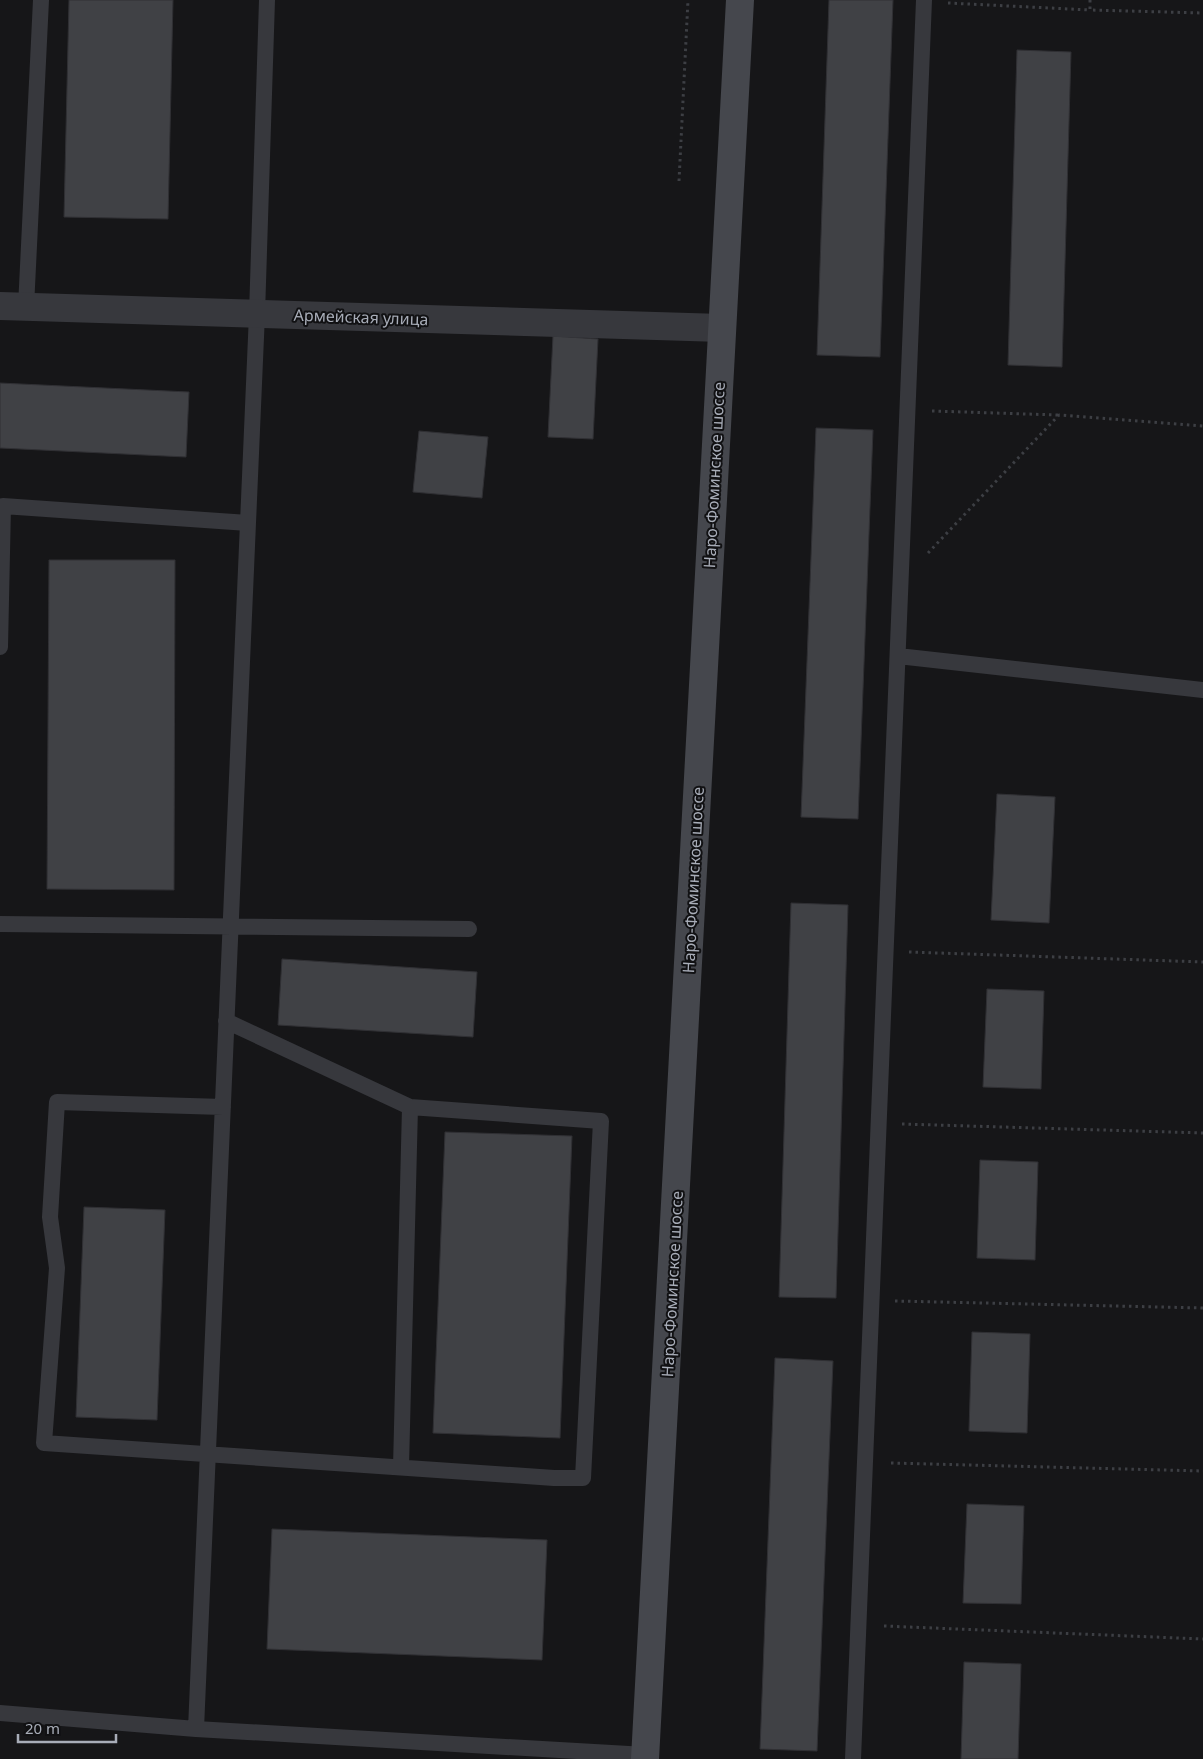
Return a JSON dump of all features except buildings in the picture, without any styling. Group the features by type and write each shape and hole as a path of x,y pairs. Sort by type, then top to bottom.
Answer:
{"main road":[{"name":"Наро-Фоминское шоссе","path":"646,1757 740,0"}],"street":[{"name":"Армейская улица","path":"13,307 722,328"}],"lane":[{"path":"13,307 41,0"},
{"path":"196,1729 269,0"},
{"path":"853,1759 924,1"},
{"path":"0,647 3,506 248,523"},
{"path":"898,656 1203,690"},
{"path":"0,924 469,929"},
{"path":"223,1107 57,1102 50,1217 57,1268 44,1443 583,1478 601,1121 410,1107 226,1021"},
{"path":"402,1467 410,1107"},
{"path":"0,1713 196,1729 646,1757"}],"path":[{"path":"679,181 688,0"},
{"path":"1090,0 1090,10"},
{"path":"924,1 1090,10 1203,13"},
{"path":"908,410 1059,415 1203,426"},
{"path":"901,581 1059,415"},
{"path":"886,951 1203,962"},
{"path":"879,1123 1203,1133"},
{"path":"872,1301 1203,1308"},
{"path":"865,1462 1203,1471"},
{"path":"858,1625 1203,1640"}]}
